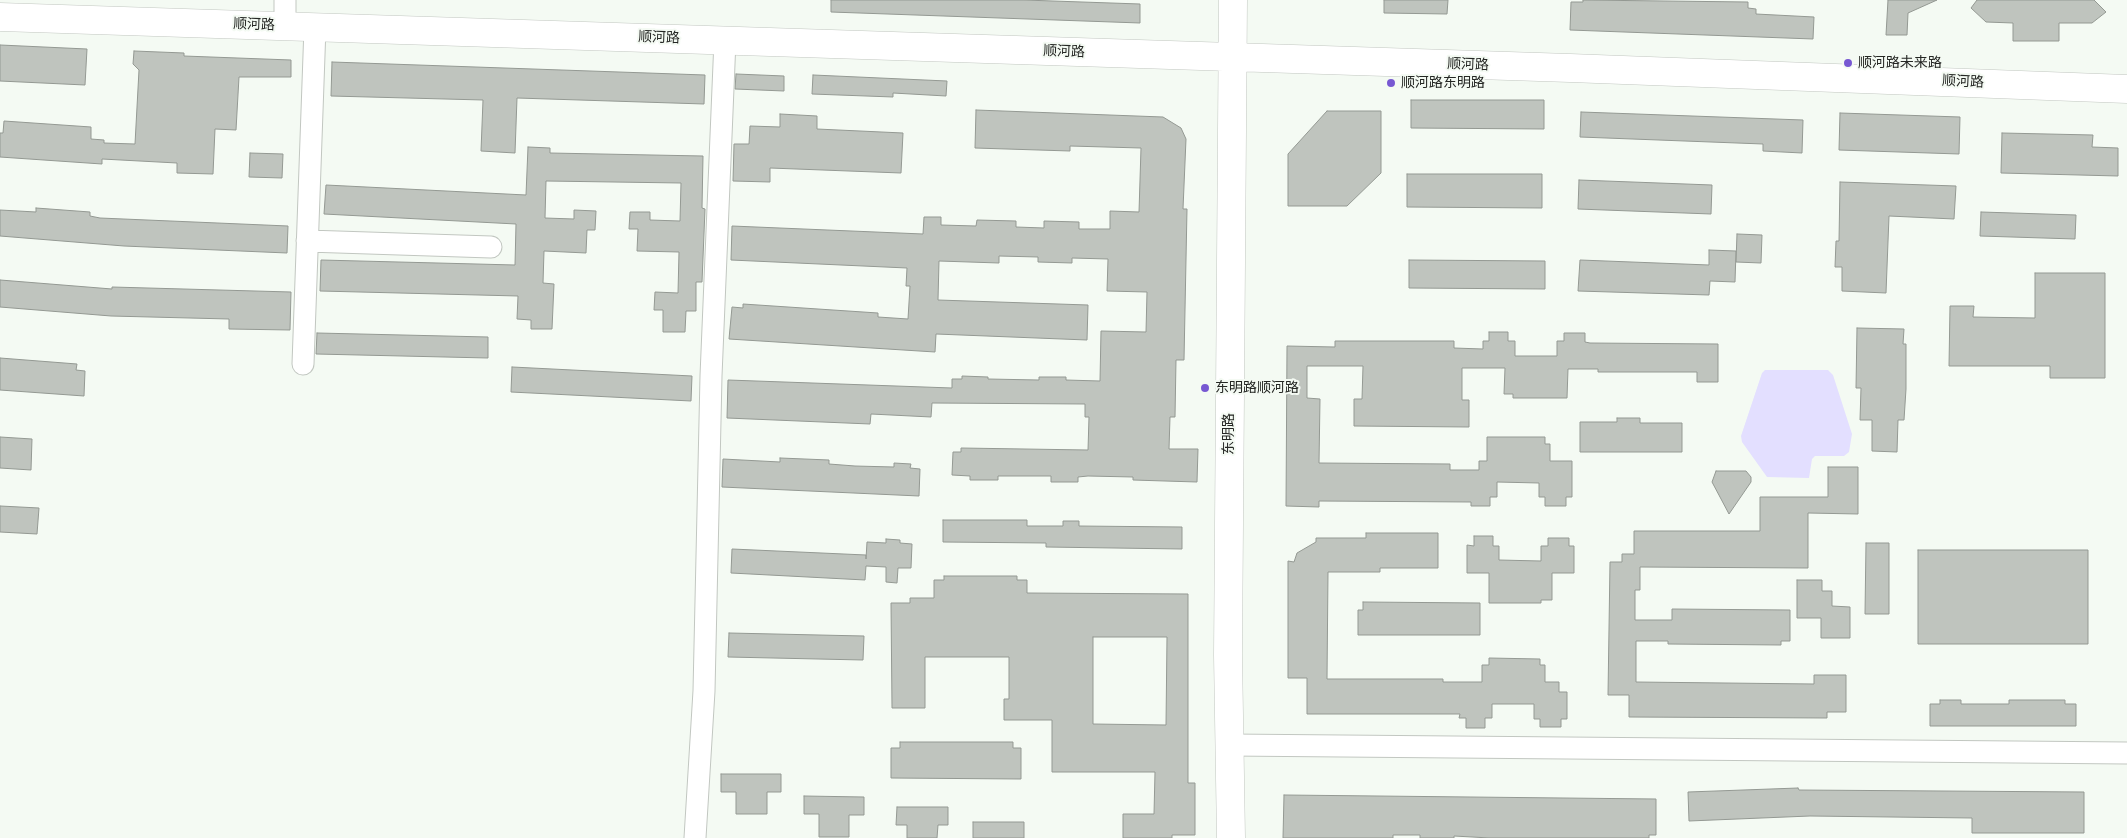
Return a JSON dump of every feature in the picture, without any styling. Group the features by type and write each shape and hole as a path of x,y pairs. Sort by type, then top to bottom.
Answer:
{"street":[{"name":"东明路","path":"1231,838 1228,654 1232,0"},
{"name":"顺河路","path":"0,17 285,13 315,27 2127,89"},
{"path":"303,364 315,27"},
{"path":"694,838 704,691 711,376 725,40"},
{"path":"307,241 491,247"},
{"path":"1230,745 2127,753"}],"shaded area":[{"path":"1765,370 1828,370 1833,375 1852,434 1849,452 1844,456 1815,456 1812,459 1809,478 1767,477 1742,442 1741,436 1762,373"}],"building":[{"path":"831,0 1024,0 1140,4 1140,23 831,12"},
{"path":"1384,0 1448,0 1447,14 1384,13"},
{"path":"1583,0 1748,2 1748,8 1756,9 1756,14 1814,17 1813,39 1570,30 1571,2 1583,2"},
{"path":"1888,0 1937,0 1908,13 1907,35 1886,35"},
{"path":"1977,0 2094,0 2106,12 2092,23 2059,23 2059,41 2013,41 2013,23 1986,22 1971,8"},
{"path":"0,45 87,49 85,85 0,81"},
{"path":"134,51 184,53 184,56 291,60 291,77 239,77 236,130 215,129 213,174 177,173 177,163 102,159 102,164 0,157 0,133 3,133 4,121 91,127 91,139 104,140 104,143 135,144 139,70 133,64"},
{"path":"332,62 705,75 704,104 517,98 515,153 481,151 483,100 331,96"},
{"path":"736,74 784,76 784,91 735,89"},
{"path":"813,75 947,81 946,96 893,93 893,97 812,94"},
{"path":"1411,100 1544,100 1544,129 1411,128"},
{"path":"976,110 1163,117 1181,128 1186,139 1183,209 1187,209 1184,360 1176,360 1175,417 1170,417 1169,449 1198,449 1197,482 1133,480 1133,477 1088,476 1078,477 1078,482 1051,482 1051,476 998,476 998,480 970,480 970,476 952,475 953,452 961,452 961,448 1088,450 1089,417 1085,417 1085,404 932,403 931,417 871,414 870,424 727,418 728,380 952,388 952,379 962,379 962,376 988,377 988,379 1039,380 1039,377 1066,377 1066,380 1100,381 1101,331 1146,332 1147,292 1107,291 1108,259 1072,258 1072,263 1038,262 1038,257 999,256 999,263 939,261 938,300 1088,305 1087,340 936,334 935,352 729,339 732,307 743,308 743,304 878,313 878,317 908,319 910,286 906,286 907,268 731,260 732,226 923,234 924,217 941,217 941,225 976,226 977,220 1016,221 1016,227 1044,228 1044,221 1079,222 1079,229 1110,229 1110,211 1139,212 1141,148 1070,146 1070,151 975,148"},
{"path":"1327,111 1381,111 1381,173 1347,206 1288,206 1288,154"},
{"path":"1581,112 1803,120 1802,153 1763,151 1763,144 1580,137"},
{"path":"1840,113 1960,117 1959,154 1839,150"},
{"path":"780,114 817,116 817,129 903,133 901,173 770,168 770,182 733,181 734,144 749,144 750,126 780,127"},
{"path":"2002,133 2093,135 2092,147 2118,148 2118,176 2001,173"},
{"path":"528,147 550,148 550,153 703,156 702,208 705,209 702,282 696,282 696,311 686,311 685,332 663,332 663,310 654,310 655,292 678,293 679,252 637,251 638,229 629,229 630,212 650,212 650,220 680,221 681,183 546,181 545,218 574,219 574,210 596,211 595,230 587,230 586,253 544,251 543,283 554,284 552,329 531,329 531,320 517,319 518,296 320,291 321,260 515,265 516,224 324,214 326,185 526,195"},
{"path":"250,153 283,154 282,178 249,177"},
{"path":"1407,174 1542,174 1542,208 1407,207"},
{"path":"1579,180 1712,185 1711,214 1578,209"},
{"path":"1840,182 1956,186 1954,219 1889,216 1886,293 1842,291 1842,267 1835,267 1836,241 1839,241"},
{"path":"36,208 90,212 90,216 100,218 288,226 287,253 124,246 0,236 0,210 36,212"},
{"path":"1981,212 2076,215 2075,239 1980,236"},
{"path":"1737,234 1762,235 1761,263 1736,262"},
{"path":"1709,250 1736,251 1735,282 1710,281 1709,295 1578,291 1580,260 1709,265"},
{"path":"1409,260 1545,261 1545,289 1409,288"},
{"path":"2035,273 2105,273 2105,378 2050,378 2050,366 1949,366 1950,306 1974,306 1973,317 2035,318"},
{"path":"0,280 112,289 112,287 291,292 290,330 229,329 229,319 111,316 0,307"},
{"path":"1857,328 1904,329 1906,389 1904,420 1898,420 1897,452 1872,451 1872,420 1860,420 1861,388 1856,388"},
{"path":"1489,332 1508,332 1508,341 1515,341 1515,356 1557,356 1557,341 1564,341 1564,333 1585,333 1585,342 1590,343 1718,344 1718,382 1697,382 1697,372 1598,372 1598,369 1568,369 1567,398 1513,398 1513,394 1504,394 1505,368 1462,368 1462,400 1469,400 1469,427 1354,426 1354,399 1362,399 1363,366 1307,366 1307,398 1320,399 1319,463 1450,464 1450,470 1479,470 1479,461 1487,461 1487,437 1545,437 1545,444 1550,444 1550,461 1572,461 1572,497 1566,497 1566,506 1545,506 1545,497 1539,497 1539,483 1497,482 1497,497 1490,497 1490,506 1471,506 1471,502 1319,501 1319,507 1286,506 1287,346 1335,347 1335,341 1454,341 1454,348 1483,349 1483,341 1489,341"},
{"path":"317,333 488,337 488,358 316,354"},
{"path":"0,358 77,364 76,370 85,371 84,396 0,390"},
{"path":"512,367 692,376 691,401 511,392"},
{"path":"1617,418 1640,418 1640,423 1682,423 1682,452 1580,452 1580,422 1617,422"},
{"path":"0,437 32,439 31,470 0,468"},
{"path":"780,458 829,460 829,464 855,466 894,467 894,463 911,464 910,468 920,469 919,496 722,487 723,459 780,462"},
{"path":"1828,467 1858,467 1858,514 1808,513 1808,568 1640,567 1640,590 1635,590 1635,620 1672,620 1672,609 1790,610 1790,641 1781,641 1781,645 1668,644 1668,641 1636,641 1636,682 1814,684 1814,675 1846,675 1846,712 1827,712 1827,718 1629,717 1629,695 1608,695 1610,562 1622,562 1622,554 1634,554 1634,531 1760,531 1760,497 1828,497"},
{"path":"1716,471 1746,471 1751,477 1751,482 1729,514 1712,482"},
{"path":"0,506 39,508 37,534 0,532"},
{"path":"943,520 1027,520 1027,526 1063,526 1063,521 1079,521 1079,526 1182,527 1182,549 1046,547 1046,543 943,542"},
{"path":"1366,533 1438,533 1438,568 1380,568 1380,572 1328,572 1327,679 1443,679 1443,682 1482,682 1482,665 1489,665 1489,658 1540,659 1540,665 1545,665 1545,682 1559,682 1559,692 1567,692 1567,719 1561,719 1561,727 1540,727 1540,719 1534,719 1534,704 1492,704 1492,718 1485,718 1485,728 1466,728 1466,718 1459,718 1460,714 1307,714 1307,678 1288,678 1288,561 1294,562 1297,553 1316,542 1316,538 1366,538"},
{"path":"1474,536 1493,536 1493,546 1499,546 1499,560 1541,561 1541,546 1548,546 1548,538 1569,538 1569,546 1574,546 1574,573 1552,573 1552,600 1541,600 1541,603 1489,603 1489,573 1467,573 1467,545 1474,546"},
{"path":"886,539 900,540 900,543 912,544 911,568 898,568 897,583 886,582 886,567 866,566 865,580 731,573 732,549 866,555 866,559 867,542 886,543"},
{"path":"1866,543 1889,543 1889,614 1865,614"},
{"path":"1918,550 2088,550 2088,644 1918,644"},
{"path":"944,576 1017,576 1017,580 1027,580 1027,593 1188,594 1188,783 1195,783 1195,835 1172,835 1172,838 1123,838 1123,814 1154,814 1155,772 1052,772 1052,720 1004,720 1004,699 1009,699 1009,657 925,657 925,708 892,708 891,603 910,603 910,598 934,598 934,580 944,580","holes":["1093,637 1167,637 1166,725 1093,724"]},
{"path":"1797,580 1822,580 1822,591 1832,591 1832,606 1850,607 1850,638 1821,638 1821,618 1797,618"},
{"path":"1363,602 1480,603 1480,635 1358,635 1358,610 1363,610"},
{"path":"729,633 864,636 863,660 728,657"},
{"path":"1940,700 1961,700 1961,704 2009,704 2009,700 2065,700 2065,704 2076,704 2076,726 1930,726 1930,704 1940,704"},
{"path":"900,742 1013,742 1013,748 1021,748 1021,779 891,778 891,748 900,748"},
{"path":"721,774 781,774 781,792 767,792 767,814 736,814 736,792 721,792"},
{"path":"1798,788 1799,790 2084,792 2084,833 1972,833 1972,818 1810,816 1689,821 1688,792"},
{"path":"1284,795 1656,799 1656,835 1649,835 1649,838 1490,838 1454,836 1454,838 1420,838 1420,835 1393,835 1393,838 1283,838"},
{"path":"804,796 864,797 864,815 849,815 849,837 819,837 819,814 804,814"},
{"path":"897,807 948,807 948,825 938,825 937,838 907,838 907,825 896,825"},
{"path":"973,822 1024,822 1024,838 973,838"}],"place":[{"name":"顺河路未来路","path":"1848,63"},
{"name":"顺河路东明路","path":"1391,83"},
{"name":"东明路顺河路","path":"1205,388"}]}
